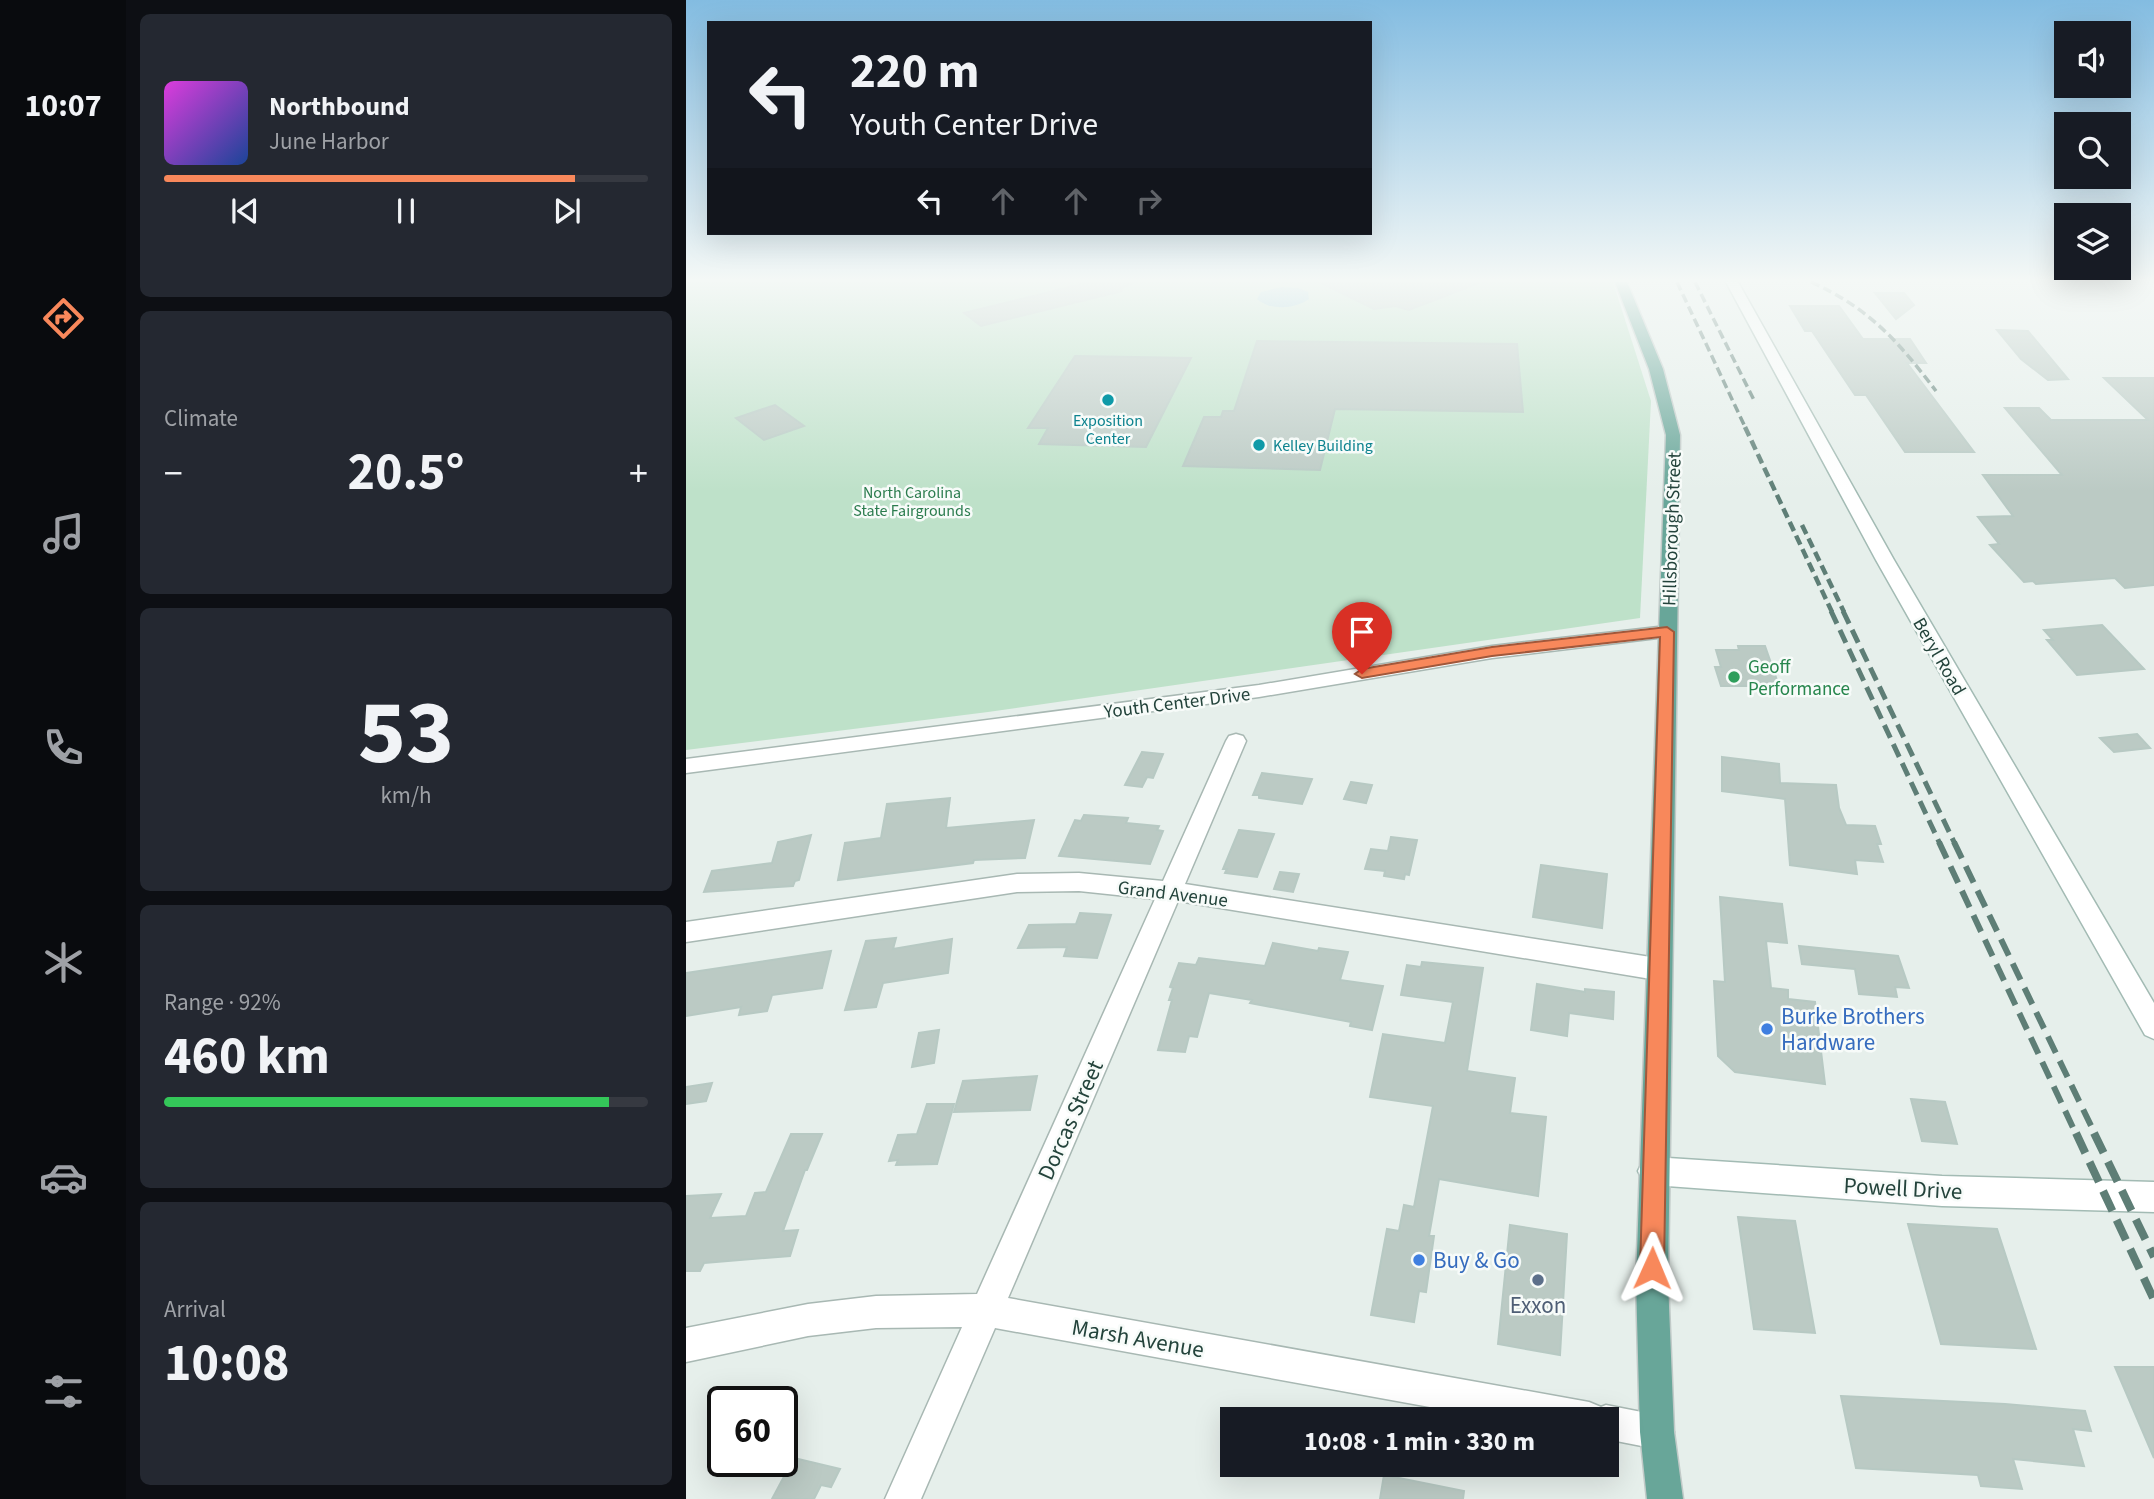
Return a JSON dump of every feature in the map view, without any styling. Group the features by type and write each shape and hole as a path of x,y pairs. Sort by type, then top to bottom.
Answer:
{"main road":[{"name":"Hillsborough Street","path":"1649,352 1673,435 1653,1171 1652,1362 1665,1499"}],"street":[{"name":"Beryl Road","path":"1770,352 1885,561 2154,1027"},
{"name":"Youth Center Drive","path":"686,766 1259,691 1492,652 1667,632"},
{"name":"Dorcas Street","path":"903,1499 1236,741"},
{"name":"Grand Avenue","path":"686,932 1017,883 1079,882 1172,891 1657,969"},
{"name":"Powell Drive","path":"1653,1171 1955,1191 2154,1197"},
{"name":"Marsh Avenue","path":"686,1345 808,1320 876,1312 986,1310 1523,1407"},
{"path":"1619,1425 1657,1432 1650,1499"}],"green space":[{"name":"North Carolina State Fairgrounds","path":"686,352 1635,352 1651,401 1640,618 988,712 686,750"}],"building":[{"path":"1253,352 1518,352 1523,412 1335,409 1320,470 1183,466 1204,417 1221,417 1223,411 1234,411"},
{"path":"1826,352 1919,352 1926,363 1907,363 1974,452 1905,452 1866,395 1855,395"},
{"path":"2015,352 2045,352 2068,379 2048,380"},
{"name":"Exposition Center","path":"1075,356 1191,358 1146,447 1039,444 1048,428 1028,428"},
{"path":"2104,378 2154,378 2154,585 2125,588 2115,578 2036,584 2033,581 2024,582 1990,545 1999,544 1978,517 2013,516 1983,475 2062,475 2005,408 2039,408 2051,420 2148,420"},
{"path":"775,405 804,426 764,440 736,418"},
{"path":"2102,625 2144,669 2077,675 2047,640 2053,640 2044,630"},
{"path":"1738,646 1765,646 1779,686 1721,686 1715,667 1721,667 1716,650 1739,650"},
{"path":"2137,734 2150,748 2114,752 2100,738"},
{"path":"1142,752 1163,754 1153,778 1147,777 1142,787 1125,785"},
{"path":"1722,757 1779,764 1780,783 1836,785 1839,808 1846,825 1875,826 1883,862 1855,860 1857,874 1790,865 1785,799 1722,791"},
{"path":"1262,773 1312,779 1302,804 1253,795"},
{"path":"1351,782 1372,785 1366,803 1344,799"},
{"path":"950,798 946,828 1034,820 1025,858 974,860 973,863 838,880 845,843 881,838 887,804"},
{"path":"1084,815 1128,818 1126,823 1159,826 1157,830 1163,831 1150,864 1059,856 1075,820 1081,821"},
{"path":"1239,830 1274,834 1257,877 1225,873 1227,869 1223,869"},
{"path":"811,835 799,880 795,881 793,886 704,892 712,871 772,863 778,842"},
{"path":"1391,837 1417,840 1409,875 1405,874 1404,879 1384,876 1385,871 1365,869 1371,849 1388,851"},
{"path":"1541,865 1607,874 1602,928 1533,917"},
{"path":"1280,872 1299,874 1293,892 1274,889"},
{"name":"Burke Brothers Hardware","path":"1720,897 1782,904 1787,943 1766,941 1771,988 1788,990 1788,999 1815,1002 1825,1084 1735,1072 1718,1056 1714,981 1725,982"},
{"path":"1080,913 1111,915 1097,958 1064,956 1067,947 1018,948 1029,925 1076,924"},
{"path":"896,938 893,949 952,939 948,973 883,983 876,1007 845,1010 866,941"},
{"path":"1273,943 1318,951 1319,948 1348,952 1340,980 1383,986 1372,1030 1350,1026 1351,1022 1209,993 1197,1037 1189,1036 1185,1052 1158,1050 1172,1000 1169,1000 1173,988 1170,987 1179,963 1196,965 1199,958 1265,966"},
{"path":"1799,946 1898,956 1909,988 1895,987 1897,997 1859,994 1855,969 1802,964"},
{"path":"831,951 822,988 772,995 767,1011 739,1015 741,1007 686,1016 686,973"},
{"path":"1422,962 1483,968 1467,1071 1515,1078 1510,1113 1546,1117 1538,1196 1439,1179 1429,1236 1434,1236 1426,1292 1419,1291 1414,1322 1371,1315 1387,1229 1399,1231 1404,1205 1414,1207 1433,1106 1370,1097 1383,1034 1445,1043 1453,1002 1401,995 1407,965 1421,967"},
{"path":"1537,984 1585,992 1585,989 1614,992 1613,1019 1569,1013 1567,1036 1531,1030"},
{"path":"939,1030 934,1063 912,1067 919,1033"},
{"path":"1037,1076 1030,1110 954,1112 963,1081"},
{"path":"712,1083 706,1101 686,1104 686,1087"},
{"path":"1911,1099 1945,1102 1957,1144 1922,1141"},
{"path":"927,1104 954,1104 937,1164 896,1165 898,1160 889,1161 898,1135 917,1134"},
{"path":"791,1134 822,1134 805,1170 783,1231 798,1230 790,1256 704,1263 700,1271 686,1271 686,1196 721,1194 710,1218 746,1216 755,1193 766,1192"},
{"path":"1738,1217 1795,1221 1815,1333 1754,1329"},
{"path":"1908,1224 1997,1229 2036,1349 1941,1344"},
{"path":"1510,1225 1567,1234 1560,1355 1498,1344"},
{"path":"2115,1367 2154,1367 2154,1458"},
{"path":"1841,1396 2085,1411 2091,1431 2073,1429 2084,1466 2013,1459 2022,1489 1981,1486 1978,1475 1856,1468"},
{"path":"798,1459 840,1469 831,1487 821,1485 814,1499 772,1499 784,1477 798,1477"},
{"path":"1384,1477 1464,1491 1463,1499 1380,1499"}],"railway":[{"path":"1710,352 1746,429"},
{"path":"1730,352 1755,402"},
{"path":"1905,352 1936,391"},
{"path":"1745,427 1832,612"},
{"path":"1802,525 1844,612"},
{"path":"1831,611 1940,844"},
{"path":"1843,611 1955,844"},
{"path":"1939,842 2076,1134"},
{"path":"1954,842 2095,1134"},
{"path":"2076,1133 2154,1300"},
{"path":"2094,1133 2154,1257"}],"place":[{"name":"Exposition Center","path":"1108,400"},
{"name":"Kelley Building","path":"1259,445"},
{"name":"Geoff Performance","path":"1734,677"},
{"name":"Burke Brothers Hardware","path":"1767,1029"},
{"name":"Buy & Go","path":"1419,1260"},
{"name":"Exxon","path":"1538,1280"}],"route":[{"path":"1362,674 1492,652 1667,632 1652,1268"}]}
